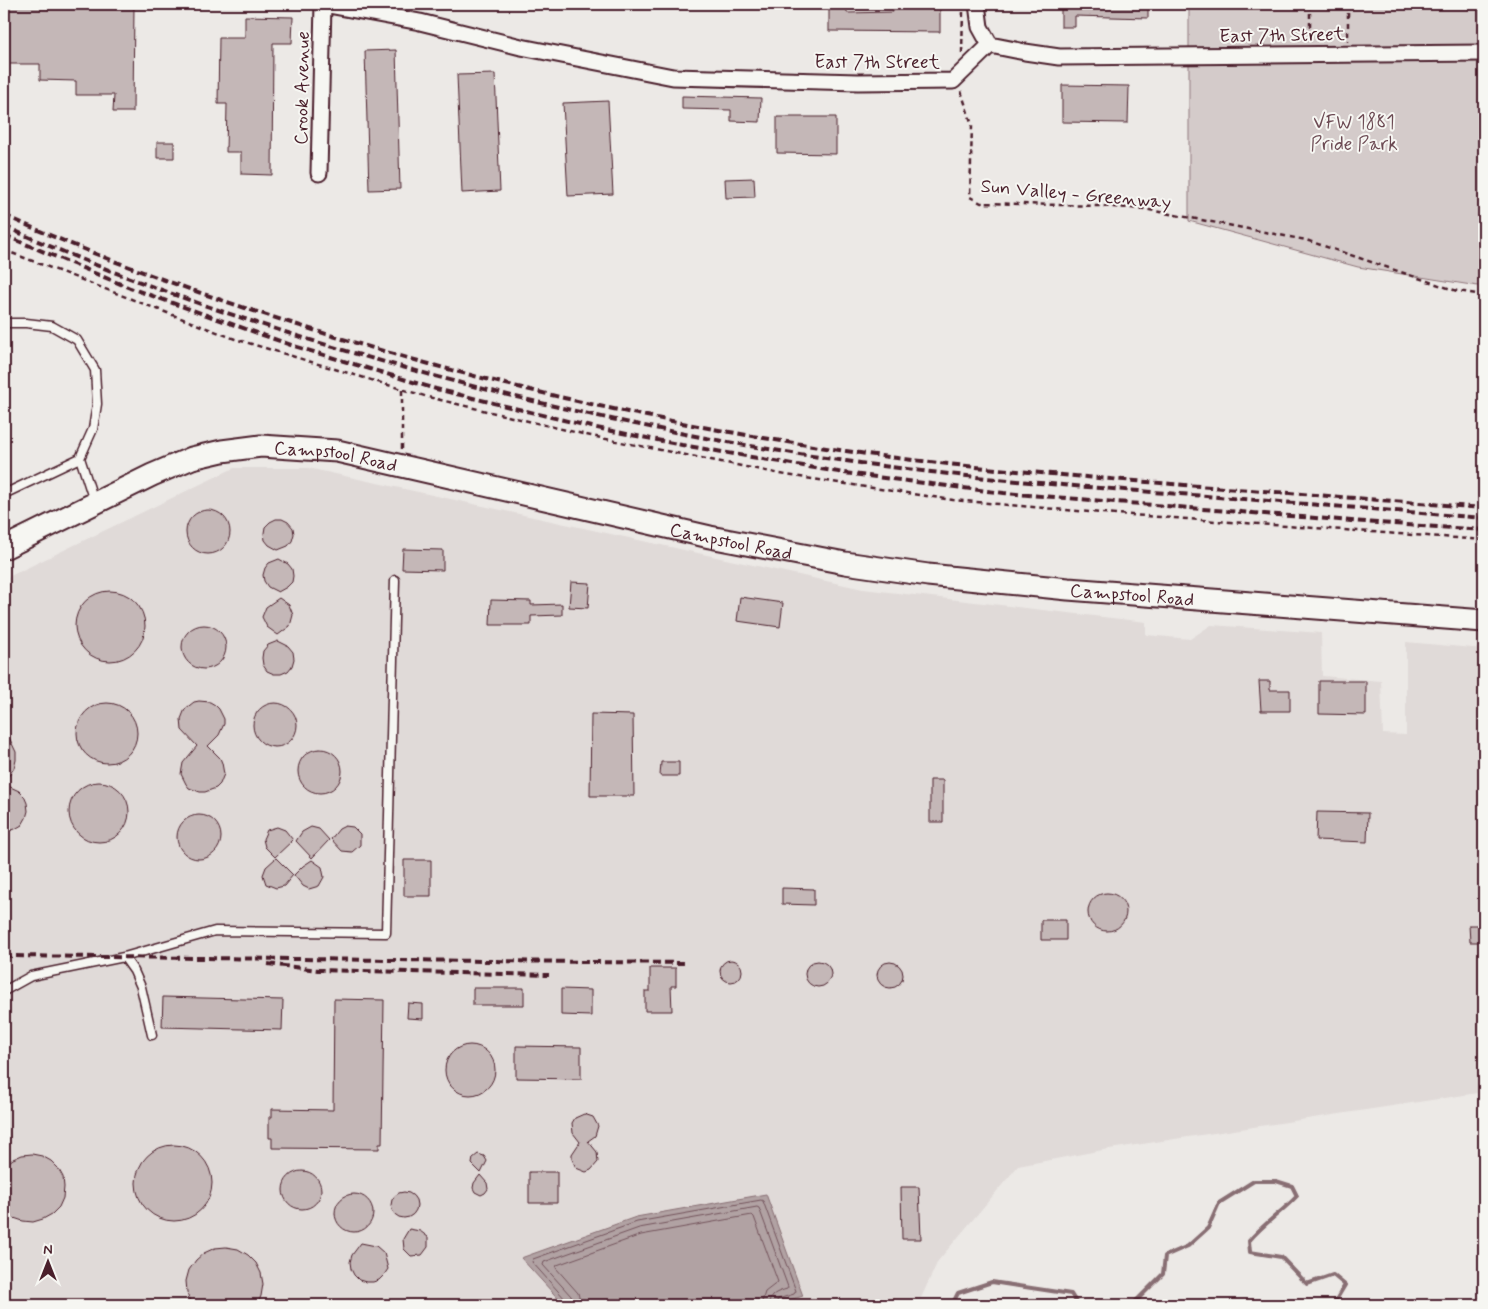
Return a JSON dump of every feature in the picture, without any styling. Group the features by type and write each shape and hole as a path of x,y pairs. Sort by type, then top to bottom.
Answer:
{"main road":[{"name":"Campstool Road","path":"4,548 152,475 192,458 222,451 261,446 337,451 710,537 845,563 928,575 1068,589 1484,621"}],"street":[{"name":"East 7th Street","path":"323,4 420,22 521,47 673,77 858,82 953,81 990,46 1059,57 1484,53"},
{"name":"Crook Avenue","path":"319,173 323,4"},
{"path":"977,4 980,27 990,46"}],"lane":[{"path":"4,323 52,326 77,340 94,370 97,404 93,429 80,458 4,494"},
{"path":"80,458 95,503"},
{"path":"4,991 31,976 124,957 215,931 386,933 395,580"},
{"path":"124,957 134,971 140,987 152,1035"}],"path":[{"name":"Sun Valley - Greenway","path":"963,4 961,92 972,125 970,197 981,203 1144,209 1306,240 1457,291 1484,295"},
{"path":"1310,4 1310,54"},
{"path":"1348,4 1348,54"},
{"path":"4,250 236,339 402,389 601,438 786,475 953,500 1099,513 1484,540"},
{"path":"402,389 402,466"}],"shaded area":[{"path":"234,468 308,468 863,589 1146,622 1146,635 1190,639 1211,625 1321,633 1322,676 1381,681 1383,734 1406,735 1406,642 1484,649 1484,1092 1103,1150 1018,1166 938,1261 921,1298 896,1305 4,1305 4,579"}],"green space":[{"name":"VFW 1881 Pride Park","path":"1189,4 1484,4 1484,287 1358,267 1189,221"}],"water":[{"path":"766,1194 803,1296 773,1305 564,1305 521,1258 636,1217"}],"building":[{"path":"4,4 134,4 133,112 113,112 114,95 76,95 76,81 40,80 40,64 4,64"},
{"path":"829,4 847,4 847,13 893,12 893,7 940,7 940,32 829,31"},
{"path":"1061,4 1148,4 1148,18 1075,16 1075,27 1061,27"},
{"path":"245,16 293,17 292,43 273,43 272,175 241,174 241,152 226,152 227,104 218,104 219,38 245,38"},
{"path":"396,50 400,189 369,190 365,51"},
{"path":"495,74 500,191 462,193 457,75"},
{"path":"1062,85 1129,86 1128,123 1062,122"},
{"path":"682,96 761,98 760,122 731,121 731,110 682,109"},
{"path":"608,101 613,194 568,196 563,103"},
{"path":"777,117 836,117 836,154 777,153"},
{"path":"157,142 174,142 174,158 157,158"},
{"path":"754,178 755,197 726,198 725,179"},
{"path":"212,510 224,516 229,523 229,541 224,548 217,553 204,554 196,551 189,544 186,528 189,520 196,513"},
{"path":"276,519 288,522 293,528 294,534 288,546 278,550 269,545 265,540 264,533 265,527"},
{"path":"403,549 443,550 443,570 402,569"},
{"path":"279,559 288,564 292,569 293,576 292,582 278,592 268,587 263,575 269,563"},
{"path":"571,582 590,583 588,608 569,607"},
{"path":"110,591 123,594 135,601 142,613 145,626 142,639 135,651 123,658 110,661 97,658 85,651 78,639 75,626 78,613 85,601 97,594"},
{"path":"740,597 783,603 780,627 737,621"},
{"path":"279,598 289,605 293,615 290,626 278,635 267,627 262,617 266,607"},
{"path":"491,600 531,601 531,605 562,604 562,615 531,616 531,625 490,625"},
{"path":"208,625 220,631 225,638 225,656 220,663 213,668 200,669 192,666 185,659 182,643 185,635 192,628"},
{"path":"278,641 288,646 293,652 294,659 288,671 274,674 267,671 263,665 262,658 263,651 268,645"},
{"path":"1259,681 1270,681 1270,690 1290,690 1290,711 1261,711"},
{"path":"1319,681 1366,681 1366,715 1319,714"},
{"path":"194,702 210,702 215,705 224,719 219,735 208,746 220,758 224,774 216,788 205,792 189,788 181,774 183,763 197,746 182,730 181,719 185,709"},
{"path":"101,703 113,703 124,708 132,716 137,727 135,745 124,758 113,763 101,763 90,758 82,750 77,739 77,727 82,716 90,708"},
{"path":"279,703 291,709 296,716 296,734 291,741 284,746 271,747 263,744 256,737 253,721 256,713 263,706"},
{"path":"591,714 633,715 634,796 590,796"},
{"path":"4,727 16,752 16,760 14,768 4,783"},
{"path":"324,749 336,755 341,762 341,780 336,787 329,792 316,793 308,790 301,783 298,767 301,759 308,752"},
{"path":"661,762 679,762 679,776 660,776"},
{"path":"930,780 943,780 943,822 930,822"},
{"path":"93,782 105,782 116,787 124,795 129,806 127,824 116,837 105,842 93,842 82,837 74,829 69,818 69,806 74,795 82,787"},
{"path":"4,784 19,791 24,796 28,811 22,825 4,833"},
{"path":"1317,812 1368,813 1367,842 1316,840"},
{"path":"203,815 215,821 220,828 220,846 215,853 208,858 195,859 187,856 180,849 177,833 180,825 187,818"},
{"path":"345,826 353,827 360,834 360,845 352,852 342,851 331,839 339,829"},
{"path":"277,827 285,830 293,840 275,857 265,847 263,839 267,830"},
{"path":"311,827 319,829 329,840 312,858 296,841 302,832"},
{"path":"276,858 293,875 284,886 276,888 266,884 263,875 266,867"},
{"path":"312,860 322,867 324,877 319,886 309,889 303,886 294,875"},
{"path":"404,860 431,860 431,896 404,896"},
{"path":"782,888 814,889 814,905 782,904"},
{"path":"1107,893 1120,899 1126,912 1120,925 1107,931 1094,925 1088,912 1094,899"},
{"path":"1041,920 1066,920 1066,940 1041,940"},
{"path":"1469,925 1481,925 1481,942 1470,942"},
{"path":"731,960 739,963 742,971 739,979 731,982 723,979 720,971 723,963"},
{"path":"818,961 827,965 831,974 827,983 818,987 809,983 805,974 809,965"},
{"path":"890,962 899,966 903,975 899,984 890,988 881,984 877,975 881,966"},
{"path":"650,968 676,968 676,986 671,986 672,1011 645,1011 645,991 650,991"},
{"path":"473,988 524,988 524,1005 473,1005"},
{"path":"561,989 591,990 591,1016 561,1015"},
{"path":"163,997 283,1000 282,1030 162,1027"},
{"path":"334,999 384,1000 382,1144 379,1144 379,1149 272,1148 272,1138 269,1138 269,1117 272,1117 272,1109 333,1110"},
{"path":"408,1003 423,1004 423,1019 407,1018"},
{"path":"465,1045 475,1045 488,1052 495,1065 495,1075 488,1088 475,1095 465,1095 456,1091 449,1084 445,1075 445,1065 449,1056 456,1049"},
{"path":"516,1046 581,1047 581,1079 516,1078"},
{"path":"584,1114 593,1117 598,1126 595,1136 588,1141 597,1152 598,1162 591,1170 586,1172 576,1168 572,1159 572,1154 580,1142 573,1133 572,1123 575,1118"},
{"path":"174,1145 189,1148 201,1156 209,1168 212,1183 209,1198 201,1210 189,1218 174,1221 159,1218 147,1210 139,1198 136,1183 139,1168 147,1156 159,1148"},
{"path":"478,1154 484,1156 487,1161 481,1173 472,1164 473,1158"},
{"path":"22,1155 42,1156 58,1168 63,1177 64,1187 63,1198 59,1207 52,1214 33,1222 14,1218 4,1209 4,1166"},
{"path":"302,1171 309,1172 315,1177 320,1183 320,1197 315,1203 309,1208 302,1209 295,1208 289,1203 284,1197 283,1190 284,1183 289,1177 295,1172"},
{"path":"529,1172 557,1172 557,1203 529,1203"},
{"path":"480,1175 487,1183 488,1189 481,1195 475,1192 473,1188"},
{"path":"901,1187 919,1187 921,1239 902,1239"},
{"path":"404,1192 413,1196 417,1205 413,1214 404,1218 395,1214 391,1205 395,1196"},
{"path":"354,1194 361,1195 367,1200 372,1206 372,1220 367,1226 361,1231 354,1232 347,1231 341,1226 336,1220 335,1213 336,1206 341,1200 347,1195"},
{"path":"409,1229 420,1231 428,1237 428,1247 422,1255 411,1256 404,1249 403,1239"},
{"path":"361,1243 376,1246 384,1253 388,1269 379,1280 366,1282 359,1280 351,1269 352,1255"},
{"path":"215,1248 238,1249 256,1263 261,1273 263,1284 257,1305 191,1305 186,1281 189,1270 204,1253"}],"waterway":[{"path":"1132,1305 1163,1274 1165,1256 1188,1246 1208,1228 1219,1203 1254,1181 1276,1181 1292,1186 1297,1196 1249,1241 1250,1252 1281,1257 1307,1284 1333,1275 1345,1285 1333,1305"},
{"path":"952,1305 958,1293 992,1282 1071,1294 1078,1305"}],"railway":[{"path":"4,215 77,247 152,276 304,327 505,384 640,415 777,440 927,462 1090,477 1484,508"},
{"path":"4,226 77,258 228,313 304,338 438,377 505,394 709,439 777,451 929,472 1054,484 1484,518"},
{"path":"4,235 130,288 291,345 436,389 592,427 682,445 844,473 1004,493 1484,530"},
{"path":"4,956 686,963"},
{"path":"268,964 318,970 549,975"}]}
